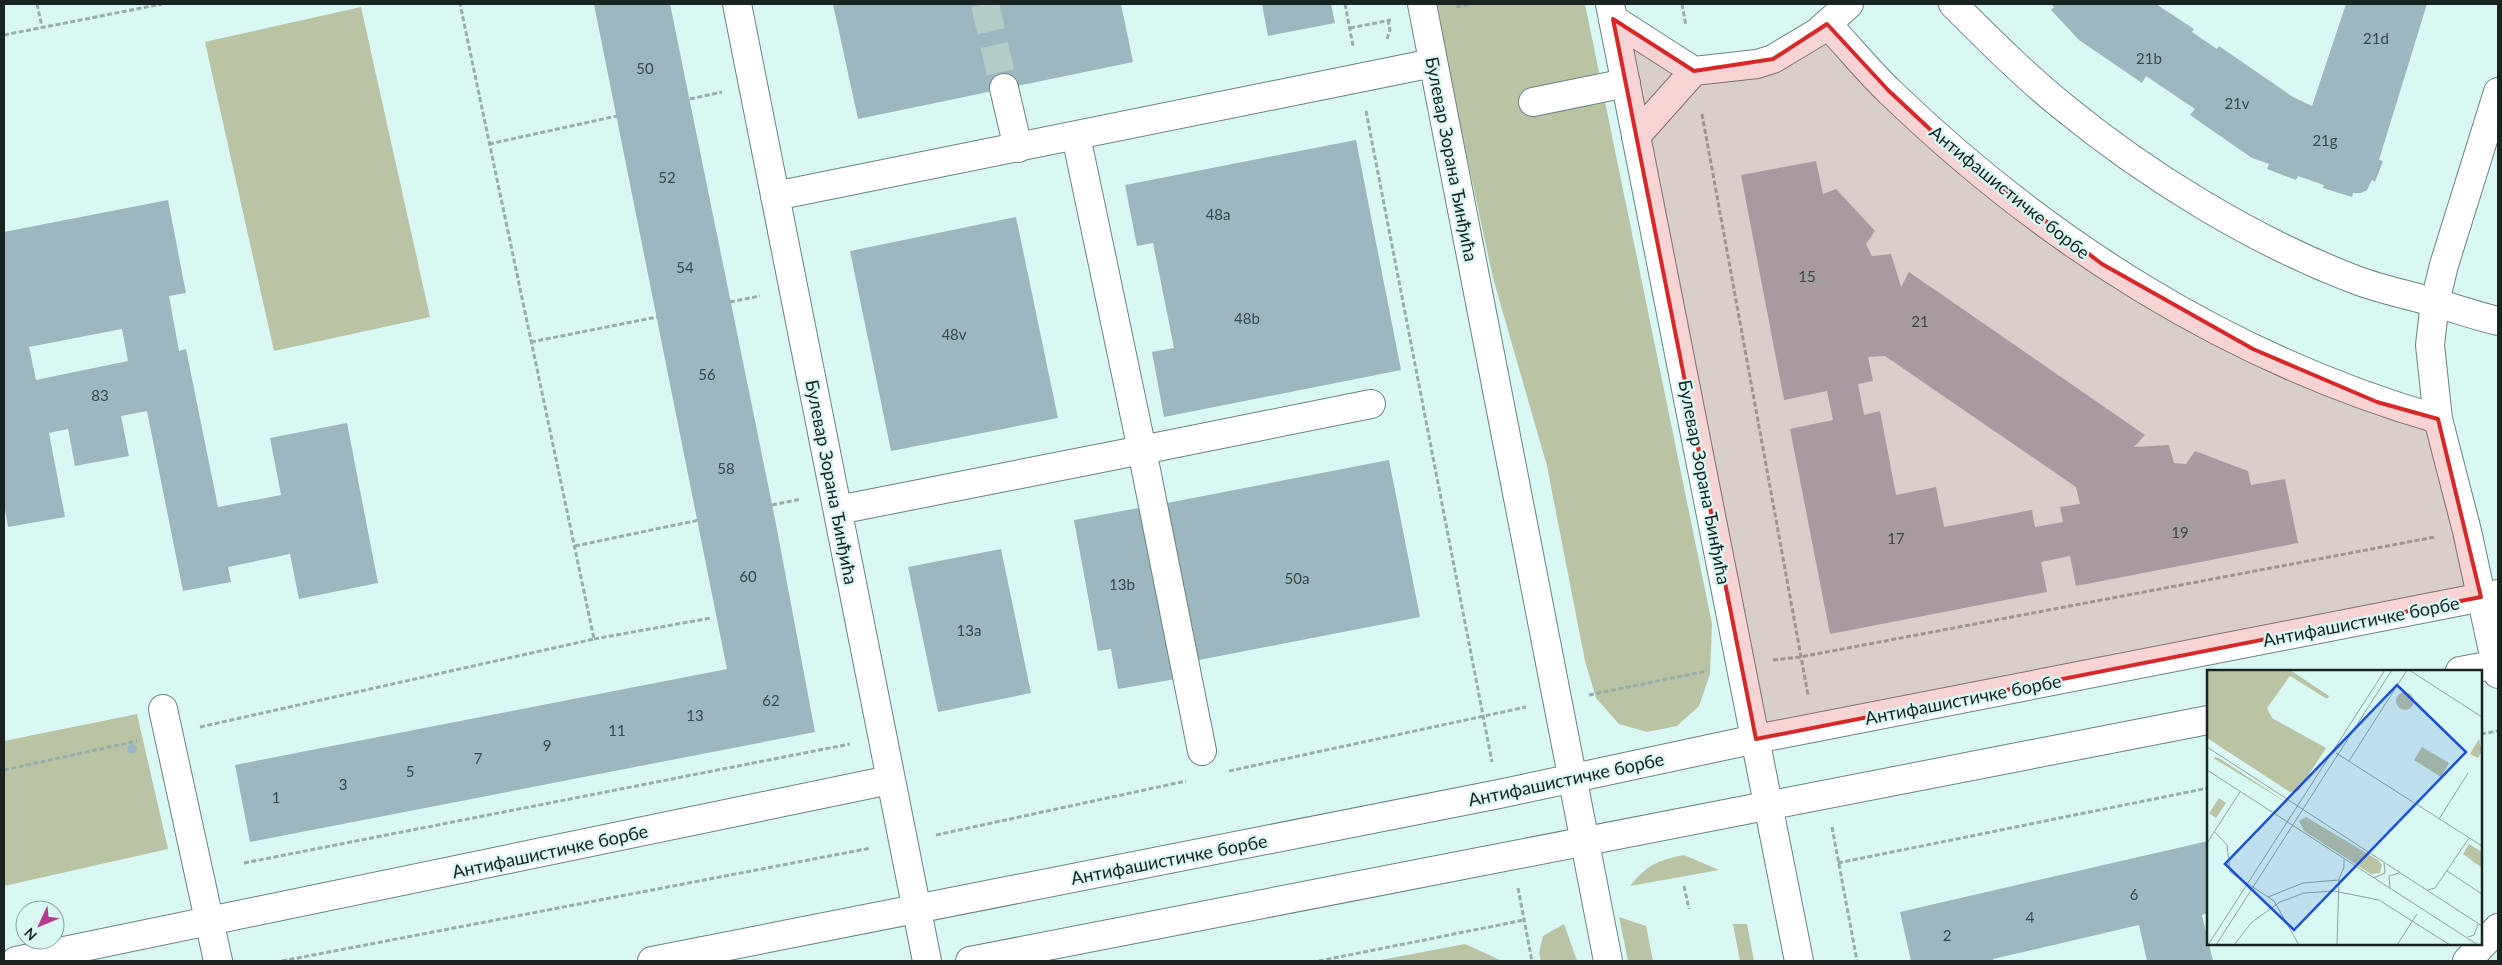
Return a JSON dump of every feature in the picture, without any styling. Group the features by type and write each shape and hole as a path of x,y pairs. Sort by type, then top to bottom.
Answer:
{"street":[{"name":"Булевар Зорана Ђинђића","path":"737,4 927,961"},
{"name":"Булевар Зорана Ђинђића","path":"1422,4 1587,842 1608,961"},
{"path":"1611,12 1694,71 1757,64 1773,59 1798,45 1827,24 1849,4"},
{"path":"1953,4 2004,55 2060,105 2110,144 2165,182 2237,223 2346,276 2396,294 2435,302 2498,321"},
{"name":"Булевар Зорана Ђинђића","path":"1611,12 1799,961"},
{"name":"Антифашистичке борбе","path":"1827,24 1888,90 1950,148 2024,208 2102,264 2191,317 2252,350 2377,402 2438,419"},
{"path":"776,196 1433,63"},
{"path":"1636,136 1694,71"},
{"path":"1533,102 1626,83"},
{"path":"1004,88 1018,148"},
{"name":"Антифашистичке борбе","path":"2473,670 2498,668 2490,595 2468,531 2438,419 2430,345 2435,302 2444,265 2498,92"},
{"path":"1076,136 1142,450 1202,750"},
{"path":"838,510 1371,404"},
{"name":"Антифашистичке борбе","path":"652,961 2490,595"},
{"path":"970,961 2207,720"},
{"path":"166,722 218,961"},
{"name":"Антифашистичке борбе","path":"16,961 890,780"},
{"path":"2467,961 2498,928"}],"path":[{"path":"37,4 42,27"},
{"path":"4,35 162,4"},
{"path":"460,4 594,639"},
{"path":"1345,4 1482,715 1559,702 1741,664 1800,657 2468,531"},
{"path":"1682,4 1800,657"},
{"path":"1350,28 1370,24"},
{"path":"721,83 724,102"},
{"path":"690,99 722,92"},
{"path":"490,144 616,116"},
{"path":"730,302 764,296"},
{"path":"532,342 657,317"},
{"path":"772,505 804,499 802,489"},
{"path":"575,546 699,520"},
{"path":"4,770 166,722 711,618"},
{"path":"2482,734 2498,731"},
{"path":"244,863 854,744"},
{"path":"1857,961 1838,863 2207,788"},
{"path":"1684,886 1689,909"},
{"path":"1319,961 1524,920 1532,961"}],"highlighted area":[{"path":"1613,19 1694,71 1773,59 1827,24 1888,90 1950,148 2102,264 2253,349 2377,402 2438,419 2481,597 1756,739"}],"green space":[{"path":"1434,4 1585,4 1712,624 1710,674 1699,706 1677,726 1647,732 1619,724 1596,698 1585,661 1547,466 1493,278"},
{"path":"361,7 430,317 274,351 205,42"},
{"path":"137,714 168,849 4,886 4,741"},
{"path":"1684,855 1719,870 1630,886 1654,864"},
{"path":"1619,917 1646,926 1653,961 1628,961"},
{"path":"1564,924 1577,961 1541,961 1539,953 1543,936"},
{"path":"1733,924 1747,924 1754,961 1740,961"},
{"path":"1465,944 1502,961 1376,961"}],"building":[{"path":"594,4 670,4 775,519 815,732 250,842 235,765 727,669"},
{"path":"833,4 1121,4 1133,62 858,119"},
{"path":"1262,4 1331,4 1335,23 1268,36"},
{"path":"2051,4 2156,4 2194,29 2192,32 2217,49 2219,46 2293,97 2312,106 2346,4 2427,4 2379,160 2383,161 2375,182 2372,180 2367,190 2361,193 2353,193 2352,197 2323,188 2324,185 2298,176 2296,180 2267,169 2269,164 2252,158 2190,115 2195,109 2146,76 2142,83 2079,40 2051,10 2054,7"},
{"path":"1356,140 1401,370 1164,417 1152,352 1174,348 1153,243 1137,246 1125,185"},
{"path":"1816,161 1823,194 1836,189 1875,231 1866,244 1872,256 1891,254 1901,287 1909,272 2145,435 2134,447 2169,445 2174,463 2186,464 2195,451 2248,471 2251,485 2285,479 2298,543 2076,586 2070,556 2041,562 2047,592 1830,634 1790,429 1833,420 1827,391 1784,400 1741,175","holes":["1885,356 2076,487 2080,504 2060,507 2063,522 2035,527 2032,510 1944,527 1936,487 1896,495 1880,411 1864,415 1858,384 1873,381 1868,357"]},
{"path":"168,200 186,293 169,296 179,351 186,349 218,507 281,495 270,438 347,423 378,583 299,599 290,554 228,567 231,582 183,591 147,411 121,416 129,456 75,466 68,429 49,433 65,517 8,527 4,504 4,232","holes":["122,329 128,361 36,380 29,347"]},
{"path":"1016,217 1058,418 891,451 850,251"},
{"path":"1389,460 1420,617 1199,660 1167,503"},
{"path":"1144,507 1176,679 1118,689 1111,649 1098,651 1074,520"},
{"path":"1001,549 1031,693 938,712 908,567"},
{"path":"132,744 137,749 132,754 127,749"},
{"path":"2207,841 2207,913 2202,915 2207,945 2209,945 2213,961 2147,961 2139,925 1993,959 1994,961 1911,961 1900,912"}],"tunnel":[{"path":"985,4 1004,88"}]}
